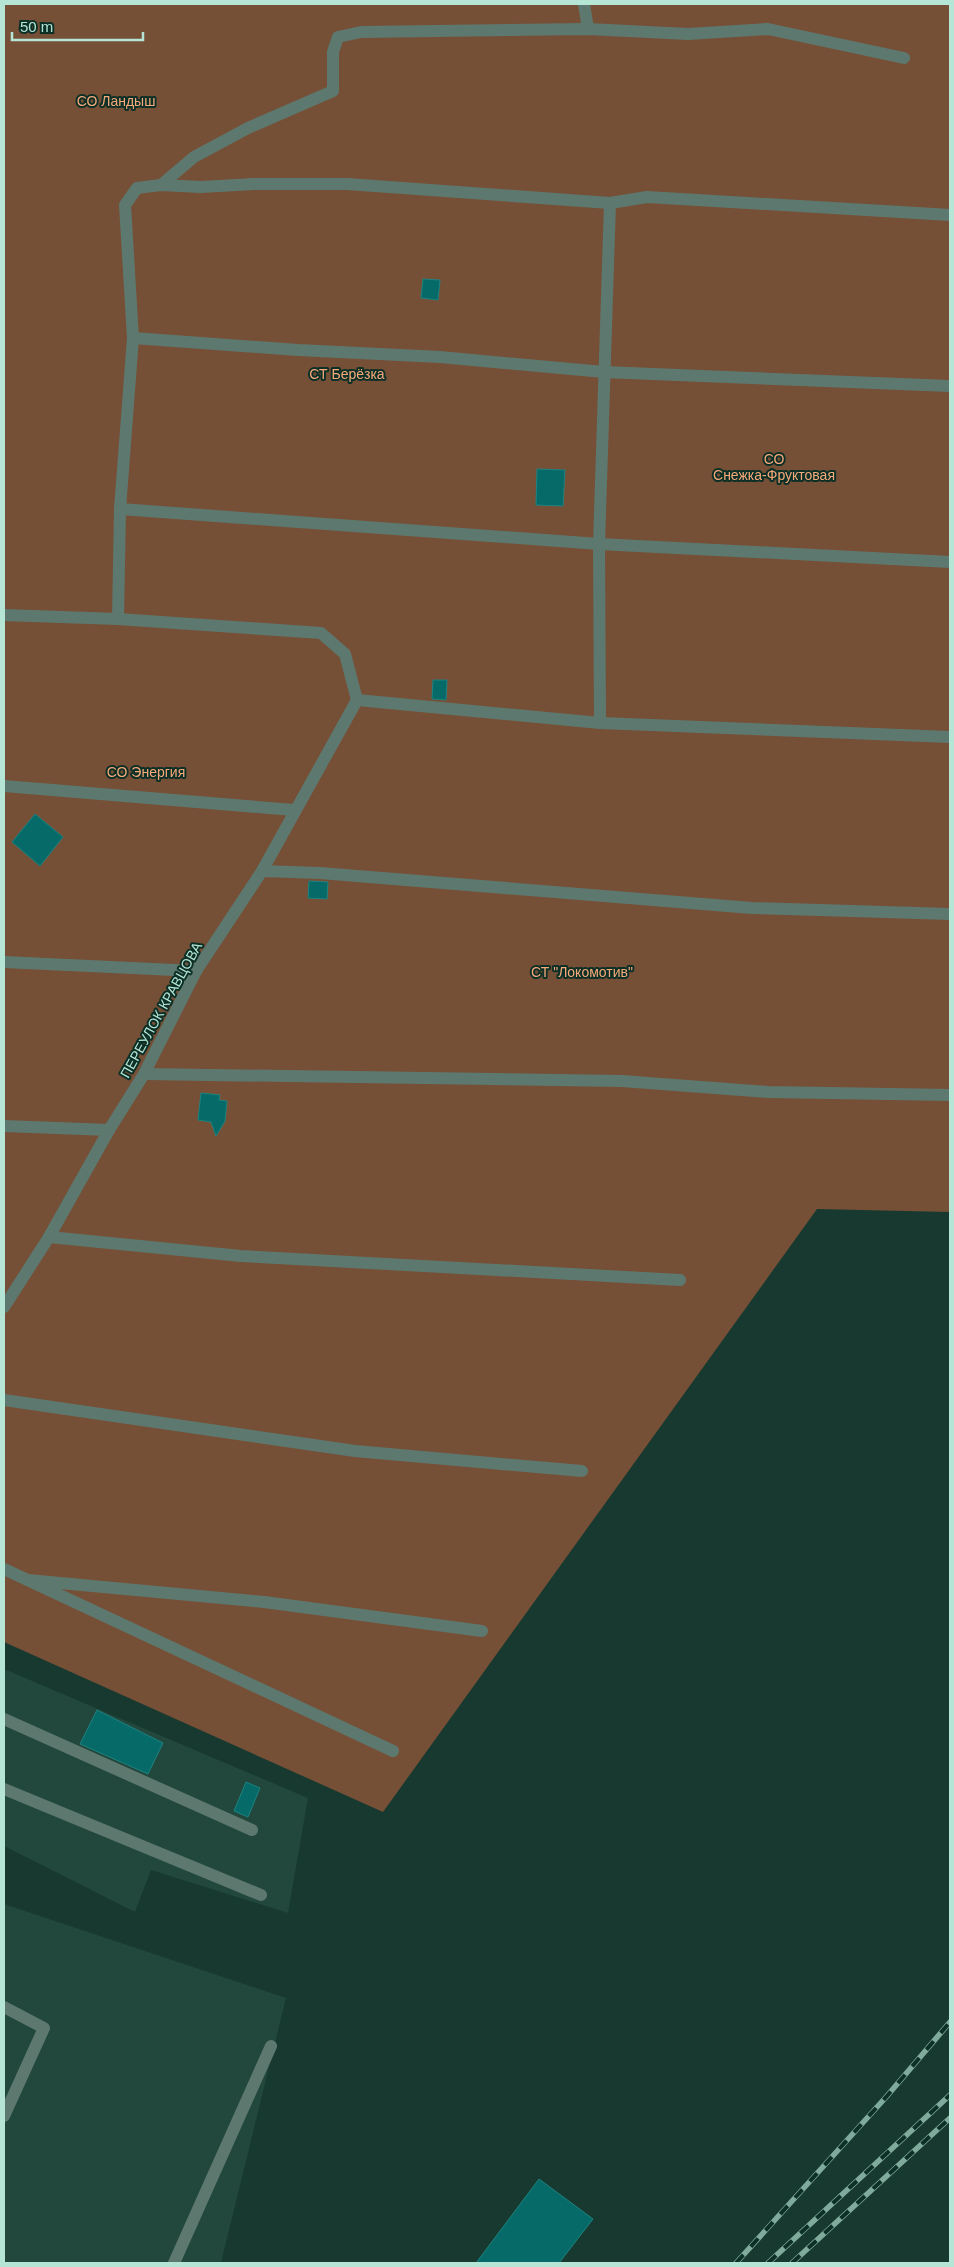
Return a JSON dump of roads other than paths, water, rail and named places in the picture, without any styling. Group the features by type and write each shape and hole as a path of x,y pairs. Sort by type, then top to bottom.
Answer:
{"street":[{"path":"584,4 588,29"},
{"path":"161,185 194,157 248,128 333,91 333,52 338,37 361,32 588,29 688,34 768,29 904,58"},
{"path":"118,619 120,509 133,338 125,205 137,188 161,185 201,187 254,184 347,184 610,203 646,197 950,215"},
{"path":"600,723 599,544 610,203"},
{"path":"133,338 298,350 440,357 604,372 950,386"},
{"path":"120,509 599,544 950,562"},
{"path":"4,615 118,619 321,632 345,654 357,700 600,723 950,737"},
{"name":"ПЕРЕУЛОК КРАВЦОВА","path":"4,1307 49,1237 109,1130 144,1074 196,971 262,871 294,810 357,700"},
{"path":"4,786 294,810"},
{"path":"262,871 320,873 752,908 950,914"},
{"path":"4,962 196,971"},
{"path":"144,1074 622,1081 768,1092 950,1094"},
{"path":"4,1126 109,1130"},
{"path":"49,1237 241,1256 680,1280"},
{"path":"4,1400 355,1451 582,1471"},
{"path":"4,1569 393,1751"},
{"path":"28,1580 264,1602 482,1631"},
{"path":"4,1718 252,1830"},
{"path":"4,1788 260,1895"},
{"path":"4,2007 44,2028 4,2116"},
{"path":"174,2263 271,2046"}],"railway":[{"path":"736,2263 887,2096 950,2022"},
{"path":"768,2263 950,2095"},
{"path":"792,2263 950,2118"}],"park label":[{"name":"СО Ландыш","path":"116,101"},
{"name":"СТ Берёзка","path":"347,374"},
{"name":"СО Снежка-Фруктовая","path":"774,468"},
{"name":"СО Энергия","path":"146,772"},
{"name":"СТ \"Локомотив\"","path":"582,972"}]}
